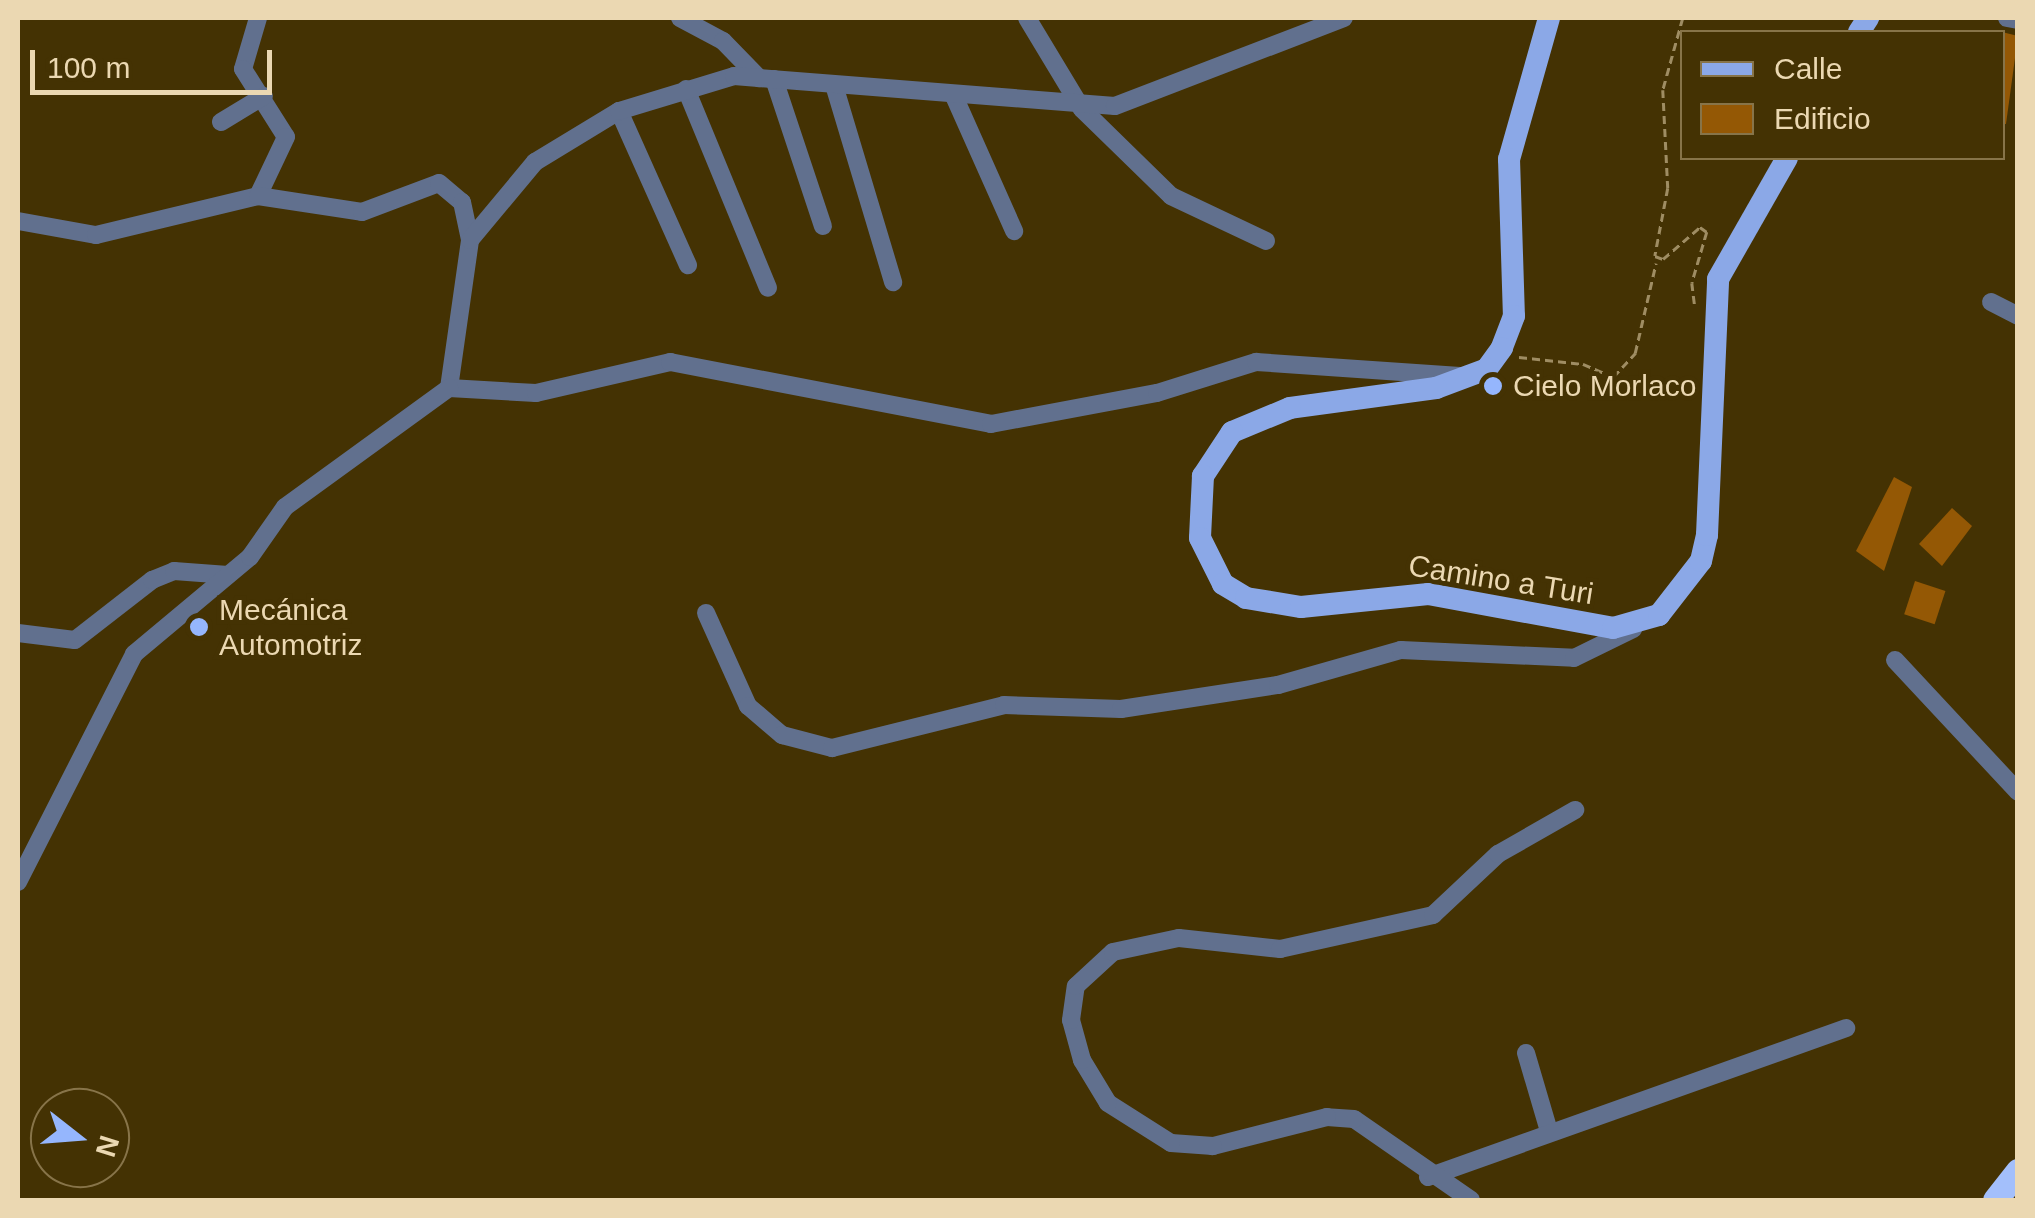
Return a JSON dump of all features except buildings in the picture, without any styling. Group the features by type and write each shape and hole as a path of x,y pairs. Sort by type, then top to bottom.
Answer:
{"highway":[{"path":"1995,1200 2018,1171"}],"main road":[{"path":"1470,376 1487,370 1514,316 1509,159 1550,18"},
{"path":"1647,622 1676,598 1706,535 1709,338 1718,279 1786,160"},
{"name":"Camino a Turi","path":"1470,376 1290,408 1232,432 1214,450 1198,506 1200,538 1223,584 1274,605 1393,591 1613,628 1647,622"}],"street":[{"path":"258,18 242,60 286,137 258,196"},
{"path":"680,18 723,41 766,78 823,226"},
{"path":"1027,18 1082,108 1171,196 1266,241"},
{"path":"470,240 535,162 620,112 686,89 766,78 1082,108 1135,101 1344,18"},
{"path":"2007,18 2018,20"},
{"path":"834,85 893,282"},
{"path":"686,89 768,288"},
{"path":"221,122 264,96"},
{"path":"954,96 1014,230"},
{"path":"620,112 688,266"},
{"path":"18,221 96,235 258,196 362,212 438,183 462,202 470,240 450,388"},
{"path":"1991,302 2018,316"},
{"path":"18,882 134,654 228,575 285,507 450,388 536,394 670,362 991,424 1156,393 1256,362 1382,364 1470,376"},
{"path":"18,633 75,640 152,580 174,571 228,575"},
{"path":"706,613 748,706 782,735 832,748 1004,705 1122,709 1278,685 1401,650 1574,658 1647,622"},
{"path":"1895,660 2018,792"},
{"path":"1471,1200 1428,1177 1354,1119 1327,1117 1213,1146 1171,1143 1108,1103 1082,1060 1071,1020 1076,986 1113,952 1178,938 1280,949 1433,915 1498,854 1575,810"},
{"path":"1428,1177 1846,1028"},
{"path":"1526,1053 1549,1132"}],"path":[{"path":"1656,262 1667,201 1663,90 1683,18"},
{"path":"1505,363 1548,358 1613,378 1635,352 1645,278 1683,236 1707,232 1692,283 1709,338"}],"place":[{"name":"Cielo Morlaco","path":"1493,386"},
{"name":"Mecánica Automotriz","path":"199,627"}]}
